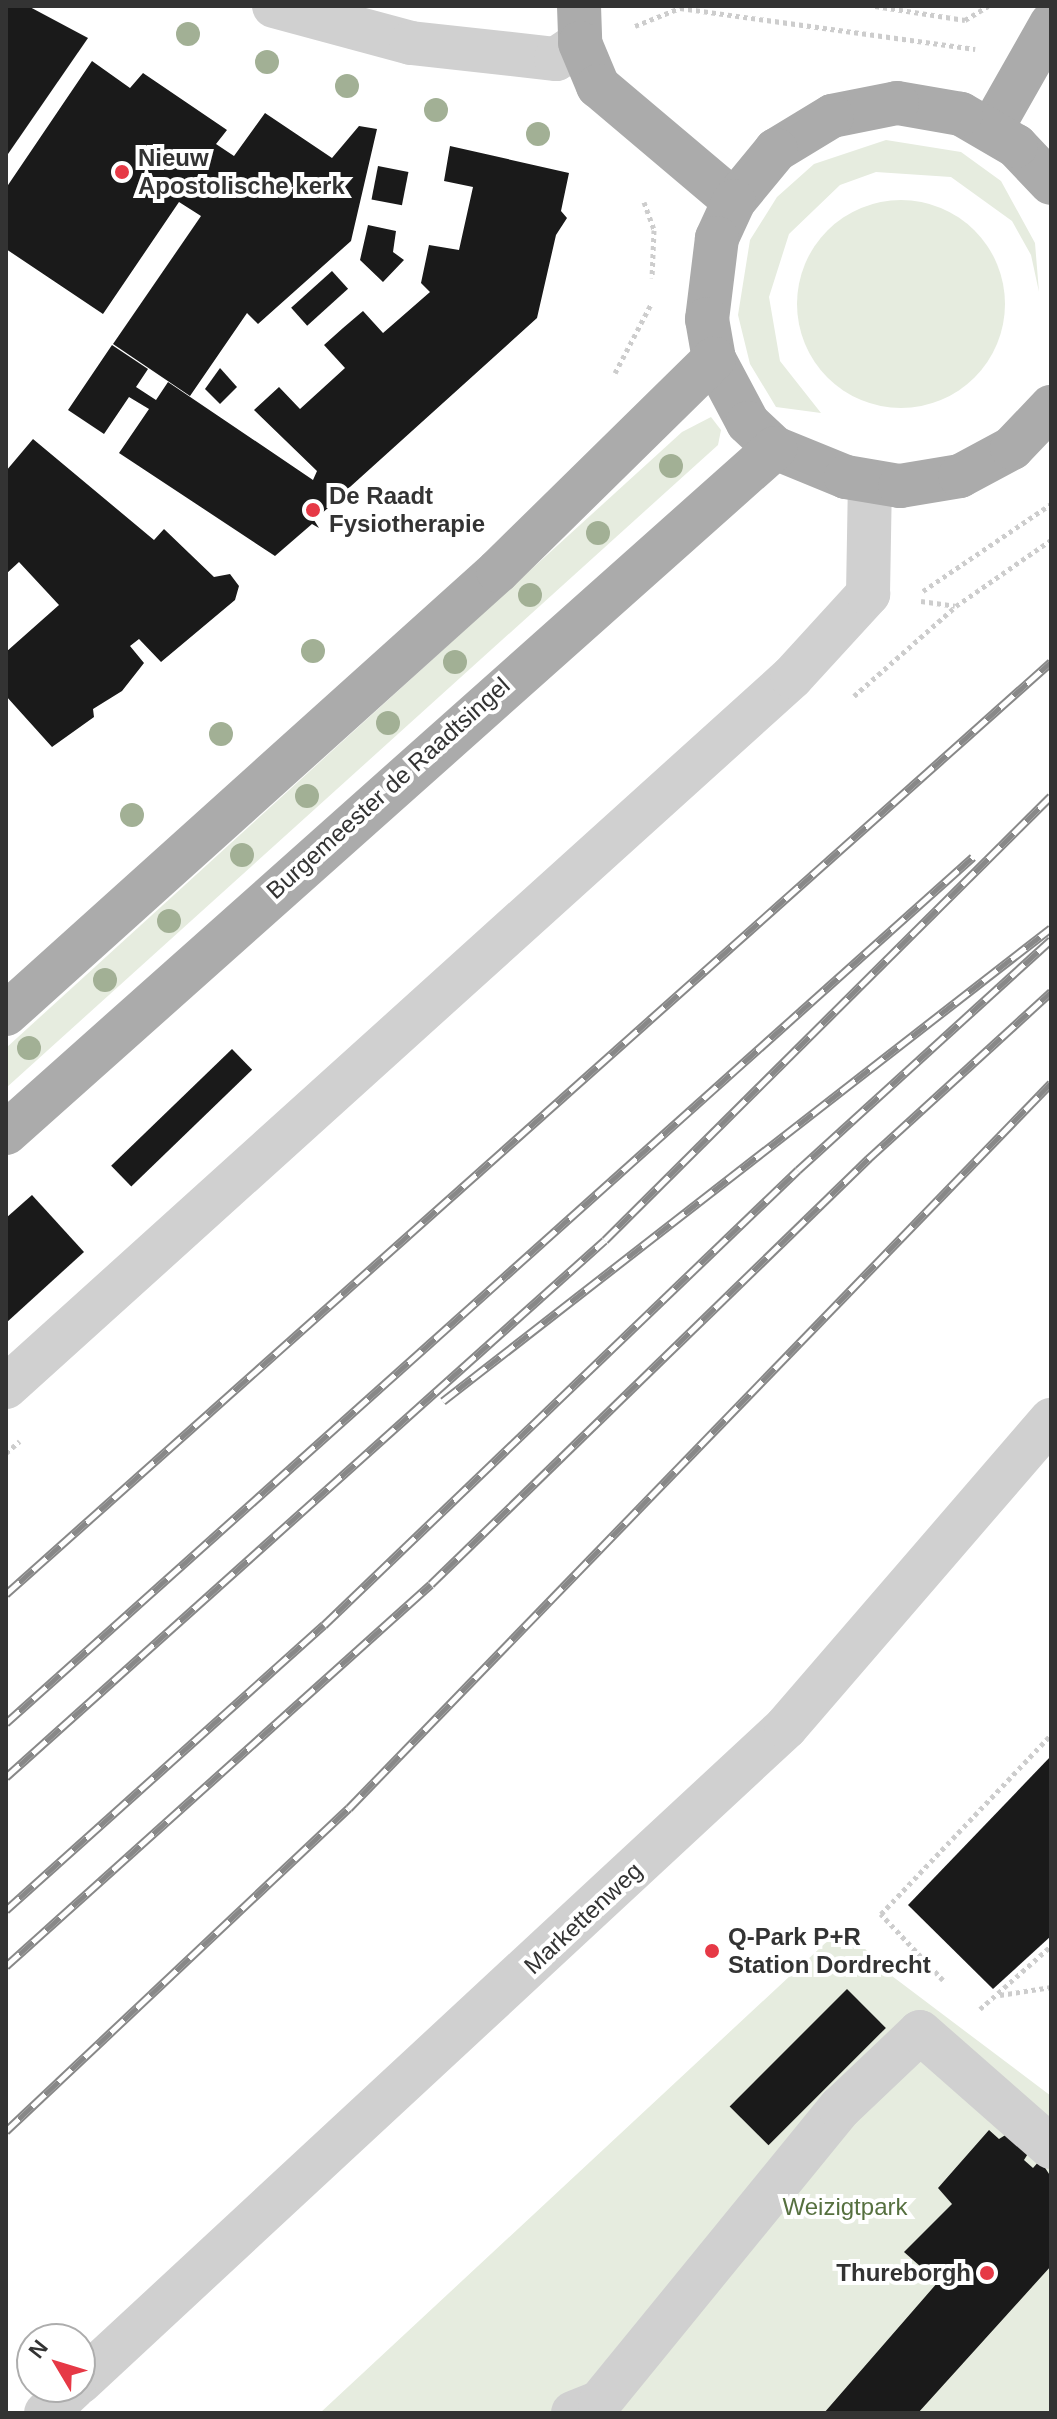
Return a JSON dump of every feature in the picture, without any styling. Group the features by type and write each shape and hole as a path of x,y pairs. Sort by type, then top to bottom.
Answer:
{"main road":[{"path":"580,25 598,86 734,201"},
{"path":"992,128 1041,40"},
{"path":"1051,183 992,128 929,105 897,103 832,116 776,150 734,201 708,277 714,359 748,423 775,448 870,483 960,476 1012,448 1051,407"},
{"path":"6,1014 498,571 714,359"},
{"name":"Burgemeester de Raadtsingel","path":"6,1133 775,448"}],"street":[{"path":"274,6 411,43 556,59 580,25"},
{"path":"6,1387 792,677 868,594 870,483"},
{"name":"Markettenweg","path":"96,2367 786,1727 1051,1420"},
{"path":"573,2413 600,2402 840,2108 920,2032 1051,2147"}],"path":[{"path":"875,6 965,20 988,6"},
{"path":"680,8 1041,40"},
{"path":"606,385 651,302 654,230 641,190"},
{"path":"909,599 1051,504"},
{"path":"920,2032 954,1991 881,1914 1051,1735"},
{"path":"990,2005 1051,1946"},
{"path":"999,1996 1051,1987"}],"green space":[{"path":"886,140 961,152 1001,181 1035,243 1039,292 1031,255 1012,221 951,177 876,172 840,185 789,234 769,297 780,361 821,413 776,407 750,364 738,315 750,240 777,197 814,164"},
{"path":"901,200 941,208 974,231 997,264 1005,304 997,344 974,377 941,400 901,408 861,400 828,377 805,344 797,304 805,264 828,231 861,208"},
{"path":"711,417 721,430 718,445 6,1088 6,1048 682,432"},
{"name":"Weizigtpark","path":"850,1933 888,1973 1051,2096 1051,2413 320,2413 835,1934 843,1940"}],"building":[{"path":"6,6 28,6 88,38 8,154"},
{"path":"92,61 130,88 143,73 227,130 216,144 234,156 265,113 332,158 359,126 377,129 351,241 258,324 247,313 190,396 113,344 201,216 179,202 103,314 6,249 6,188"},
{"path":"450,146 569,173 561,211 567,218 556,235 537,318 340,496 343,506 335,502 314,520 319,528 312,524 275,556 119,453 149,409 129,397 104,434 68,410 112,345 148,369 136,387 156,400 168,382 313,480 317,471 254,410 279,387 300,409 345,368 324,345 363,311 383,333 430,292 421,283 429,245 459,250 473,187 444,181"},
{"path":"378,166 408,172 402,205 372,199"},
{"path":"368,225 396,231 393,252 404,260 383,282 360,260"},
{"path":"332,271 348,289 307,326 291,308"},
{"path":"220,368 237,387 220,404 205,389"},
{"path":"33,439 154,540 164,529 214,577 230,574 239,586 235,600 161,662 139,639 130,646 144,663 122,691 93,709 94,717 52,747 6,696 6,652 59,605 19,562 6,574 6,471"},
{"path":"232,1049 252,1070 131,1187 111,1166"},
{"path":"32,1195 84,1252 6,1323 6,1218"},
{"path":"1051,1756 1051,1936 993,1989 908,1905"},
{"path":"847,1989 886,2028 769,2145 730,2106"},
{"name":"Thureborgh","path":"989,2130 999,2139 1007,2134 1029,2152 1024,2160 1033,2168 1040,2160 1051,2177 1051,2266 918,2413 824,2413 938,2282 904,2252 952,2204 938,2188"}],"railway":[{"path":"6,1594 1051,662"},
{"path":"6,1777 605,1240 1051,796"},
{"path":"6,1723 973,857"},
{"path":"443,1401 1051,928"},
{"path":"6,1910 324,1625 798,1170 1051,940"},
{"path":"6,1966 431,1584 868,1159 1051,992"},
{"path":"6,2131 349,1808 1051,1083"}],"place":[{"name":"Nieuw Apostolische kerk","path":"122,172"},
{"name":"De Raadt Fysiotherapie","path":"313,510"},
{"name":"Q-Park P+R Station Dordrecht","path":"712,1951"},
{"name":"Thureborgh","path":"987,2273"}]}
